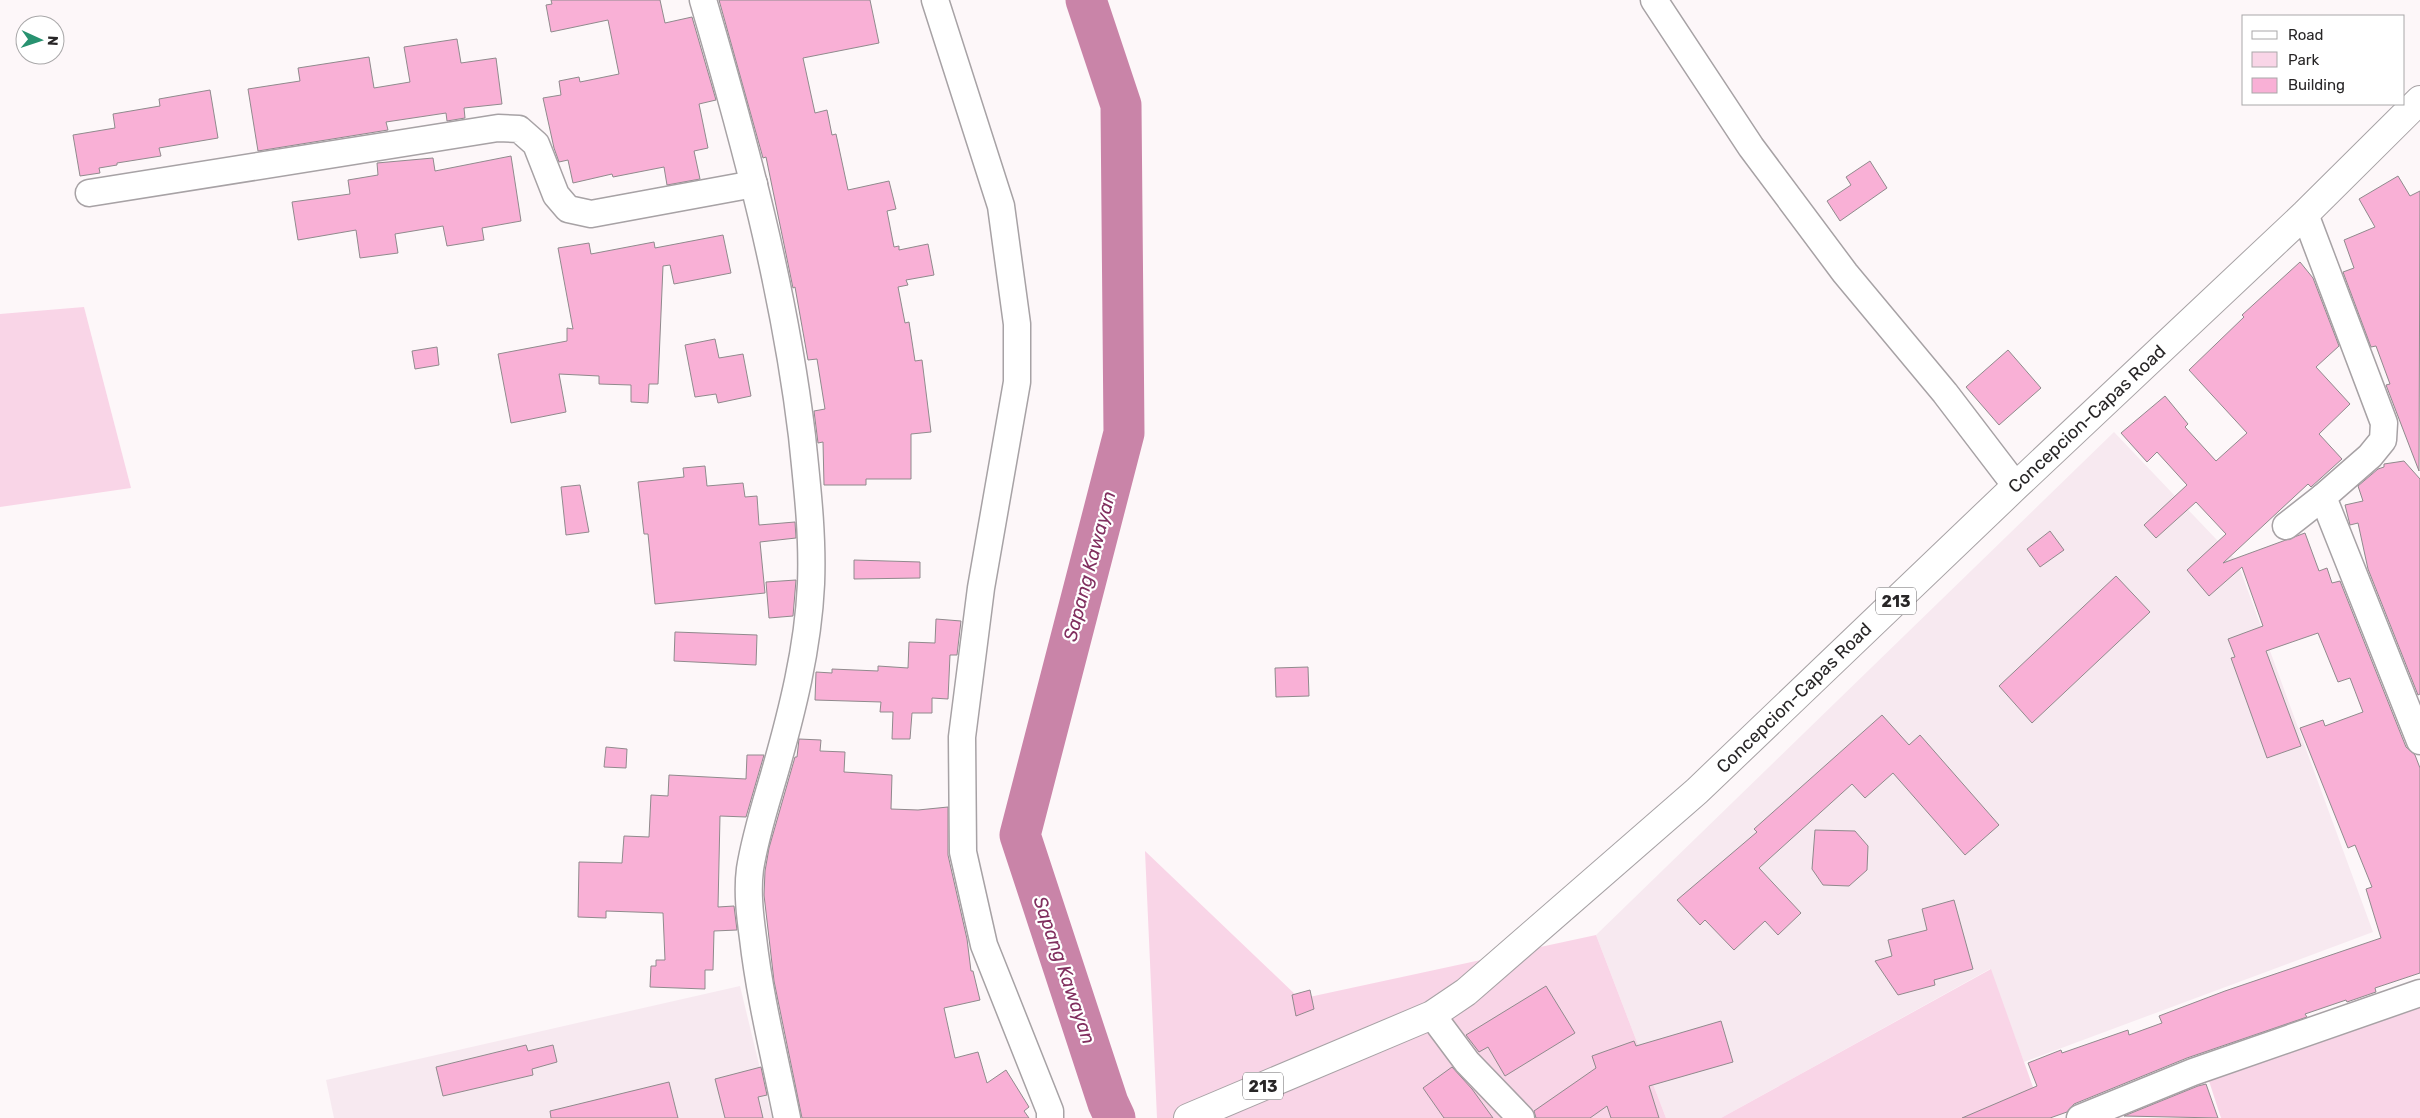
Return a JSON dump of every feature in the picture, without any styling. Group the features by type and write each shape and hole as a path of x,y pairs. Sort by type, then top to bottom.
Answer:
{"main road":[{"name":"Concepcion-Capas Road","path":"1188,1118 1432,1014 1466,992 1697,790 2305,214 2420,100"}],"street":[{"path":"703,0 754,184 781,301 791,355 808,488 812,555 811,588 803,664 759,824 750,872 750,915 757,973 787,1118"},
{"path":"935,0 1001,206 1017,324 1017,382 981,588 962,737 963,852 984,945 1029,1055 1050,1111 1050,1118"},
{"path":"1654,0 1751,147 1845,273 1945,393 2016,486"},
{"path":"88,193 498,128 519,129 536,144 556,195 568,209 592,214 754,184"},
{"path":"2286,526 2370,456 2383,440 2384,423 2305,214"},
{"path":"2323,497 2413,705 2420,742"},
{"path":"2080,1118 2193,1072 2420,993"},
{"path":"1432,1014 1467,1062 1521,1118"}],"shaded area":[{"path":"2114,432 2237,561 2373,932 2024,1062 1990,969 1721,1118 1666,1118 1596,935"},
{"path":"740,986 772,1118 334,1118 326,1080"}],"green space":[{"path":"84,307 131,488 0,507 0,314"},
{"path":"1145,851 1300,999 1596,935 1666,1118 1157,1118"},
{"path":"1991,969 2044,1118 1721,1118"},
{"path":"2420,1004 2420,1118 2221,1118 2209,1081"}],"building":[{"path":"551,0 660,0 665,23 692,17 716,100 699,104 708,148 694,151 700,179 667,185 664,167 613,177 612,174 573,183 568,160 559,162 554,148 543,98 561,95 559,81 579,77 580,82 619,74 608,20 551,32 546,5 552,4"},
{"path":"719,0 870,0 879,43 803,58 815,113 827,110 832,135 836,134 848,190 889,181 896,209 887,211 894,247 899,246 899,250 928,244 934,275 906,280 908,285 898,287 905,323 909,322 915,361 922,360 931,432 911,434 911,479 866,479 866,485 824,485 823,442 818,443 814,411 825,409 817,359 808,360 795,287 793,288 766,157 763,158"},
{"path":"457,39 461,63 496,58 502,104 464,108 465,118 447,121 446,113 386,122 388,130 258,151 248,89 300,81 298,68 369,57 374,88 410,82 404,47"},
{"path":"210,90 218,138 159,148 161,156 117,163 117,165 99,168 100,173 80,176 73,135 115,128 113,114 160,106 159,99"},
{"path":"511,156 521,221 482,228 484,240 447,246 443,226 395,234 398,253 360,258 356,230 298,240 292,202 350,194 348,180 378,175 377,163 433,158 435,171"},
{"path":"1870,161 1887,188 1840,221 1827,201 1851,185 1846,177"},
{"path":"2398,176 2410,196 2420,191 2419,471 2386,385 2390,384 2376,346 2371,347 2343,272 2354,268 2344,240 2375,227 2359,199"},
{"path":"723,235 731,273 674,284 670,265 663,266 658,384 649,384 648,403 631,402 631,385 599,384 599,376 559,374 566,412 511,423 498,354 567,341 567,328 573,329 558,248 589,243 591,254 654,242 655,248"},
{"path":"2300,262 2313,278 2339,346 2316,367 2350,404 2319,434 2342,459 2311,487 2308,484 2223,563 2305,533 2319,571 2327,568 2332,583 2340,581 2406,747 2415,755 2420,768 2420,973 2375,988 2376,992 2305,1014 2307,1017 2187,1058 2074,1104 2067,1112 2050,1118 1962,1118 2037,1086 2028,1063 2061,1050 2062,1053 2128,1030 2129,1035 2162,1023 2159,1016 2225,991 2381,938 2366,889 2372,887 2355,845 2348,848 2300,728 2323,720 2325,726 2363,712 2350,678 2338,682 2318,633 2266,651 2301,746 2267,758 2231,658 2235,657 2228,639 2263,626 2242,567 2209,596 2187,570 2226,534 2196,502 2156,538 2144,525 2187,485 2157,452 2147,462 2121,433 2165,396 2188,424 2185,427 2216,461 2247,433 2189,370 2244,317 2242,315"},
{"path":"715,339 719,358 743,354 751,396 718,403 716,394 695,397 685,345"},
{"path":"437,347 439,365 415,369 412,351"},
{"path":"2008,350 2041,388 1999,425 1966,387"},
{"path":"2404,461 2420,479 2420,694 2418,695 2368,569 2358,523 2350,525 2345,505 2363,501 2358,486 2378,469 2384,467 2384,464"},
{"path":"705,466 707,486 743,483 745,497 757,496 759,525 795,522 796,538 760,542 765,593 655,604 648,534 644,534 638,482 684,477 683,468"},
{"path":"580,485 589,532 566,535 561,487"},
{"path":"2050,531 2064,550 2040,567 2027,549"},
{"path":"854,560 920,562 920,578 854,579"},
{"path":"2116,576 2150,612 2032,723 1999,686"},
{"path":"796,580 793,616 769,618 766,582"},
{"path":"936,619 961,621 957,655 950,655 948,699 932,698 932,713 912,713 910,739 892,739 893,712 880,712 881,702 815,700 816,672 832,673 832,669 878,671 878,666 908,668 909,642 935,643"},
{"path":"675,632 757,635 756,665 674,661"},
{"path":"1308,667 1309,696 1276,697 1275,668"},
{"path":"1882,715 1909,745 1920,735 1999,825 1965,855 1893,773 1865,798 1852,784 1759,868 1801,913 1778,935 1765,921 1734,950 1705,920 1700,925 1677,900 1757,832 1754,829"},
{"path":"799,739 821,740 820,751 845,752 844,772 892,775 891,809 918,810 948,807 948,855 967,939 971,971 973,971 980,1000 944,1008 955,1058 978,1052 987,1083 1006,1070 1029,1107 1024,1111 1029,1118 802,1118 774,981 764,895 765,871 769,848 795,757 797,757"},
{"path":"606,747 627,749 626,768 604,767"},
{"path":"747,755 764,755 746,817 720,816 718,907 734,906 737,930 714,931 713,970 705,970 705,989 650,987 651,966 656,966 656,960 665,960 663,913 606,911 606,918 578,917 579,862 622,863 624,836 649,837 651,795 668,796 669,775 746,779"},
{"path":"1815,830 1855,831 1868,846 1867,870 1849,886 1823,885 1812,869"},
{"path":"1954,900 1973,969 1934,980 1935,985 1898,995 1875,961 1892,956 1888,940 1927,930 1922,909"},
{"path":"1546,986 1575,1033 1505,1076 1488,1047 1479,1052 1466,1035"},
{"path":"1310,990 1314,1009 1296,1016 1292,995"},
{"path":"1721,1021 1733,1062 1649,1086 1659,1118 1611,1118 1607,1106 1590,1118 1536,1118 1534,1111 1596,1068 1592,1056 1634,1041 1636,1046"},
{"path":"526,1045 528,1051 553,1045 557,1062 532,1069 533,1075 443,1096 436,1067"},
{"path":"761,1067 767,1095 758,1097 763,1118 725,1118 715,1079"},
{"path":"1452,1067 1472,1089 1493,1118 1444,1118 1423,1088"},
{"path":"669,1082 678,1118 551,1118 550,1111"},
{"path":"2206,1084 2218,1118 2124,1116 2198,1086"}],"waterway":[{"name":"Sapang Kawayan","path":"1086,0 1121,105 1124,433 1020,835 1108,1103 1115,1118"}]}
